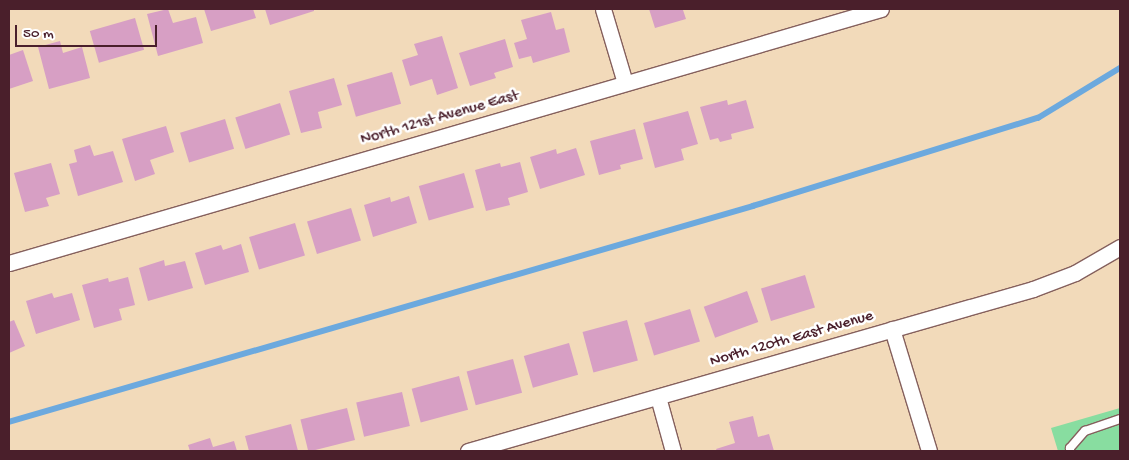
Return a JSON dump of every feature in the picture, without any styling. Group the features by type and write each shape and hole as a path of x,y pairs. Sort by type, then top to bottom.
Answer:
{"street":[{"path":"603,9 625,83"},
{"name":"North 121st Avenue East","path":"9,263 882,9"},
{"name":"North 120th East Avenue","path":"468,451 1033,289 1075,273 1120,247"},
{"path":"892,329 929,451"},
{"path":"658,397 673,451"}],"lane":[{"path":"1070,451 1070,448 1084,431 1120,419"}],"green space":[{"path":"1120,408 1120,451 1058,451 1051,428"}],"building":[{"path":"168,9 173,23 196,17 203,43 158,56 147,14"},
{"path":"204,9 253,9 256,18 211,31"},
{"path":"265,9 314,9 314,11 270,25"},
{"path":"649,9 687,9 683,10 686,19 655,28"},
{"path":"551,12 556,30 564,28 570,52 533,63 531,56 519,59 514,43 527,39 521,20"},
{"path":"135,18 144,50 99,63 90,31"},
{"path":"442,36 458,88 437,95 432,79 410,86 402,60 418,55 414,44"},
{"path":"505,39 513,67 494,73 496,78 470,86 459,53"},
{"path":"60,41 63,53 82,47 90,78 49,89 38,47"},
{"path":"23,50 33,81 9,89 9,55"},
{"path":"392,72 401,104 356,117 347,85"},
{"path":"334,78 342,105 318,112 322,128 301,133 289,91"},
{"path":"727,100 728,105 746,100 754,128 731,134 732,139 720,142 718,138 710,140 700,107"},
{"path":"280,103 290,134 245,149 235,118"},
{"path":"688,111 698,144 681,149 684,160 655,168 643,123"},
{"path":"225,119 234,149 189,162 180,133"},
{"path":"166,126 174,152 150,160 155,174 135,181 122,139"},
{"path":"635,129 643,159 620,165 621,169 599,175 590,141"},
{"path":"90,145 94,156 113,151 123,182 78,196 69,164 77,162 74,150"},
{"path":"576,148 585,175 540,189 530,157 556,149 557,154"},
{"path":"520,162 528,192 508,198 510,205 486,211 475,170 500,163 501,167"},
{"path":"51,163 60,194 46,198 49,206 25,212 14,173"},
{"path":"464,173 474,208 429,221 419,186"},
{"path":"409,196 417,223 373,237 364,205 390,197 391,202"},
{"path":"351,208 361,241 317,254 307,221"},
{"path":"295,223 305,256 259,270 249,237"},
{"path":"241,244 249,272 205,285 195,253 221,245 223,250"},
{"path":"164,260 165,266 185,261 193,288 148,301 139,268"},
{"path":"805,275 815,308 771,321 761,288"},
{"path":"128,277 135,305 119,309 122,320 94,328 82,285 108,278 109,282"},
{"path":"747,291 758,322 715,338 704,307"},
{"path":"52,293 54,298 72,293 80,320 36,334 26,301"},
{"path":"690,309 700,342 654,356 644,323"},
{"path":"14,320 25,346 9,353 9,322"},
{"path":"627,320 638,361 593,372 583,332"},
{"path":"569,343 578,375 533,388 524,356"},
{"path":"513,359 522,393 476,405 467,371"},
{"path":"459,376 468,410 421,422 412,389"},
{"path":"402,392 410,426 364,437 356,403"},
{"path":"347,408 355,440 308,451 300,420"},
{"path":"753,416 758,437 769,434 774,451 717,451 716,449 735,443 729,422"},
{"path":"291,424 298,451 249,451 245,436"},
{"path":"210,438 213,447 234,441 237,451 190,451 188,445"}],"waterway":[{"path":"9,422 753,206 1038,118 1120,68"}]}
